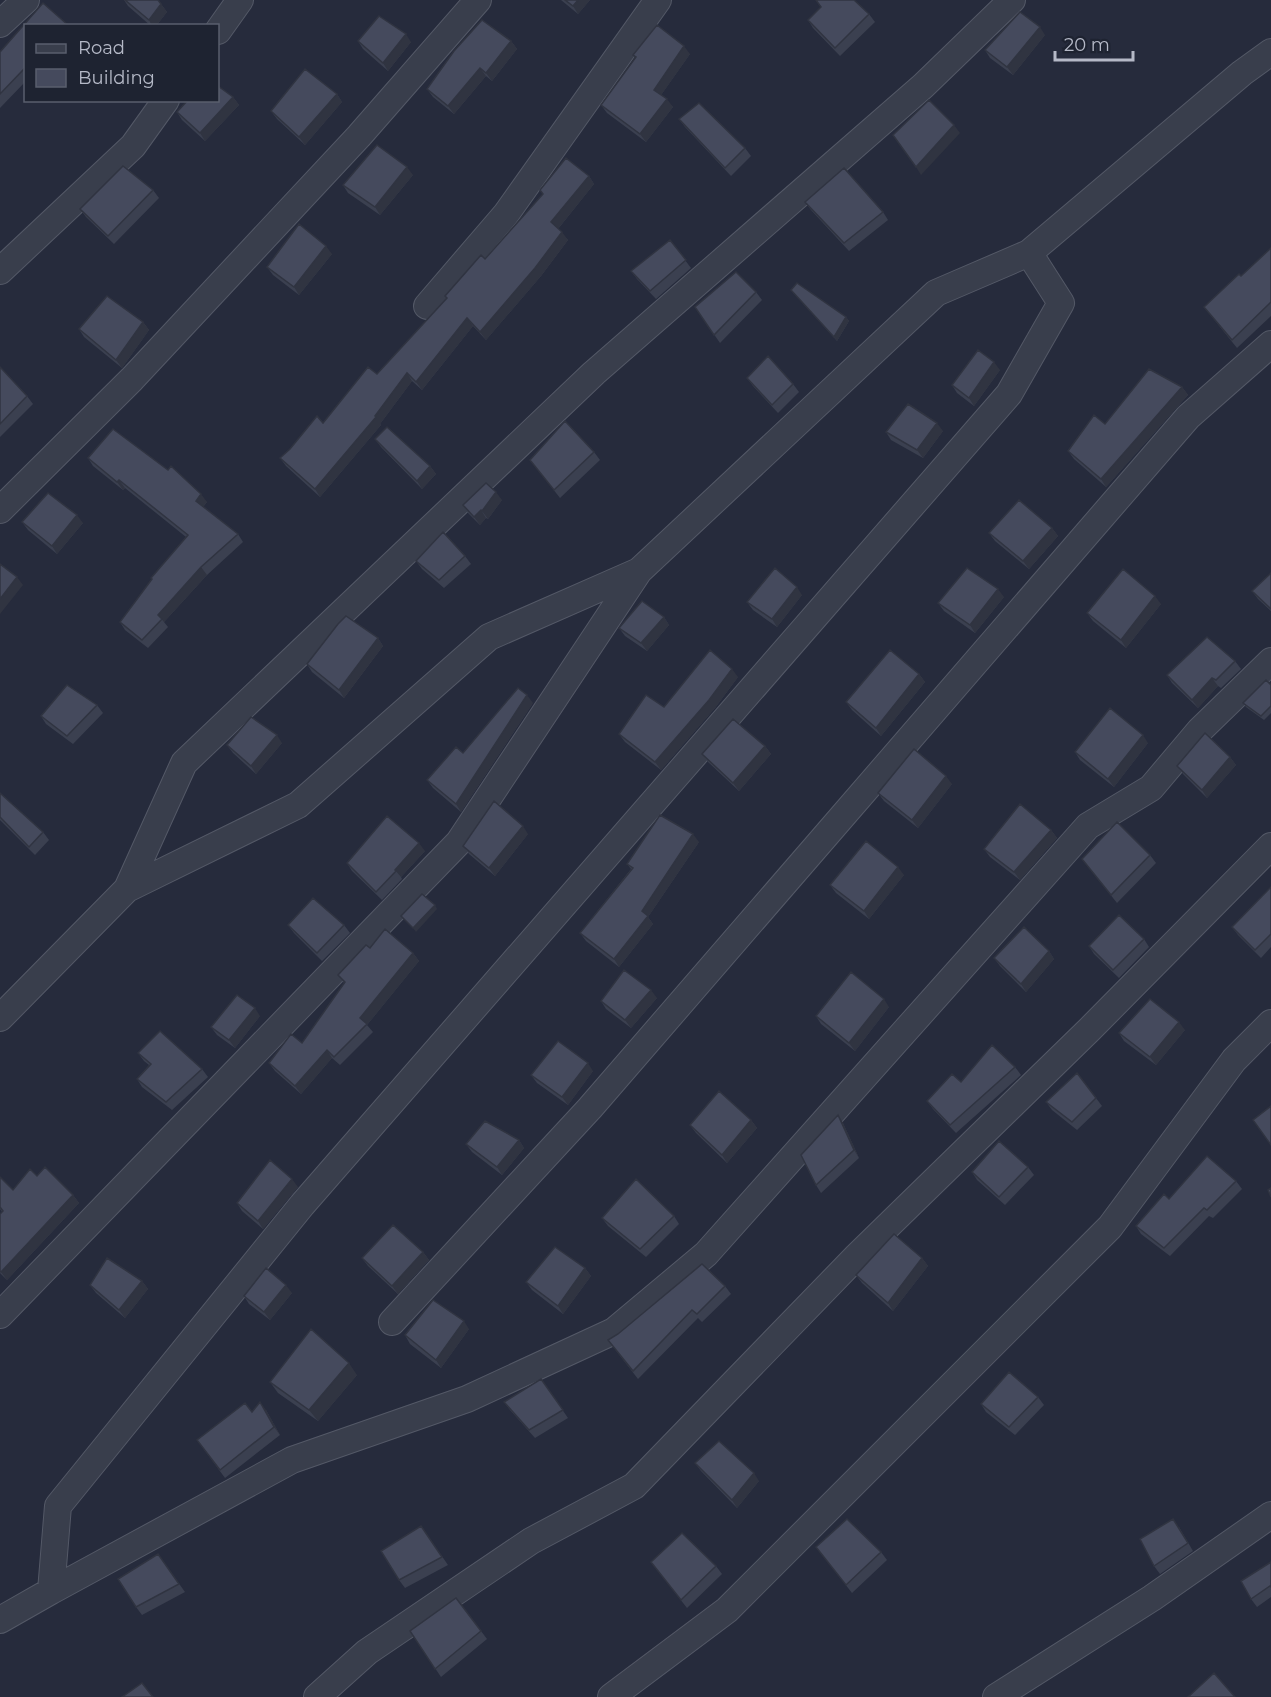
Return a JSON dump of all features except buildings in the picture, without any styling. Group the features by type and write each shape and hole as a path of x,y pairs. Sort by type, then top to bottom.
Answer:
{"street":[{"path":"0,24 26,0"},
{"path":"219,30 240,0"},
{"path":"0,510 132,379 359,136 478,0"},
{"path":"427,306 506,214 658,0"},
{"path":"127,889 184,764 594,372 923,86 1012,0"},
{"path":"0,1315 459,842 639,571 936,293 1029,253 1242,73 1271,52"},
{"path":"0,271 133,146 165,102"},
{"path":"51,1591 58,1506 302,1205 1009,394 1061,303 1029,253"},
{"path":"392,1322 591,1108 1188,417 1271,344"},
{"path":"0,1018 127,889 298,805 489,638 639,571"},
{"path":"0,1620 292,1460 467,1399 614,1331 706,1254 1088,826 1151,788 1200,730 1271,662"},
{"path":"318,1697 367,1652 531,1541 634,1486 857,1256 1090,1029 1271,846"},
{"path":"611,1697 728,1610 1110,1227 1234,1060 1271,1023"},
{"path":"996,1697 1152,1598 1271,1515"}]}
